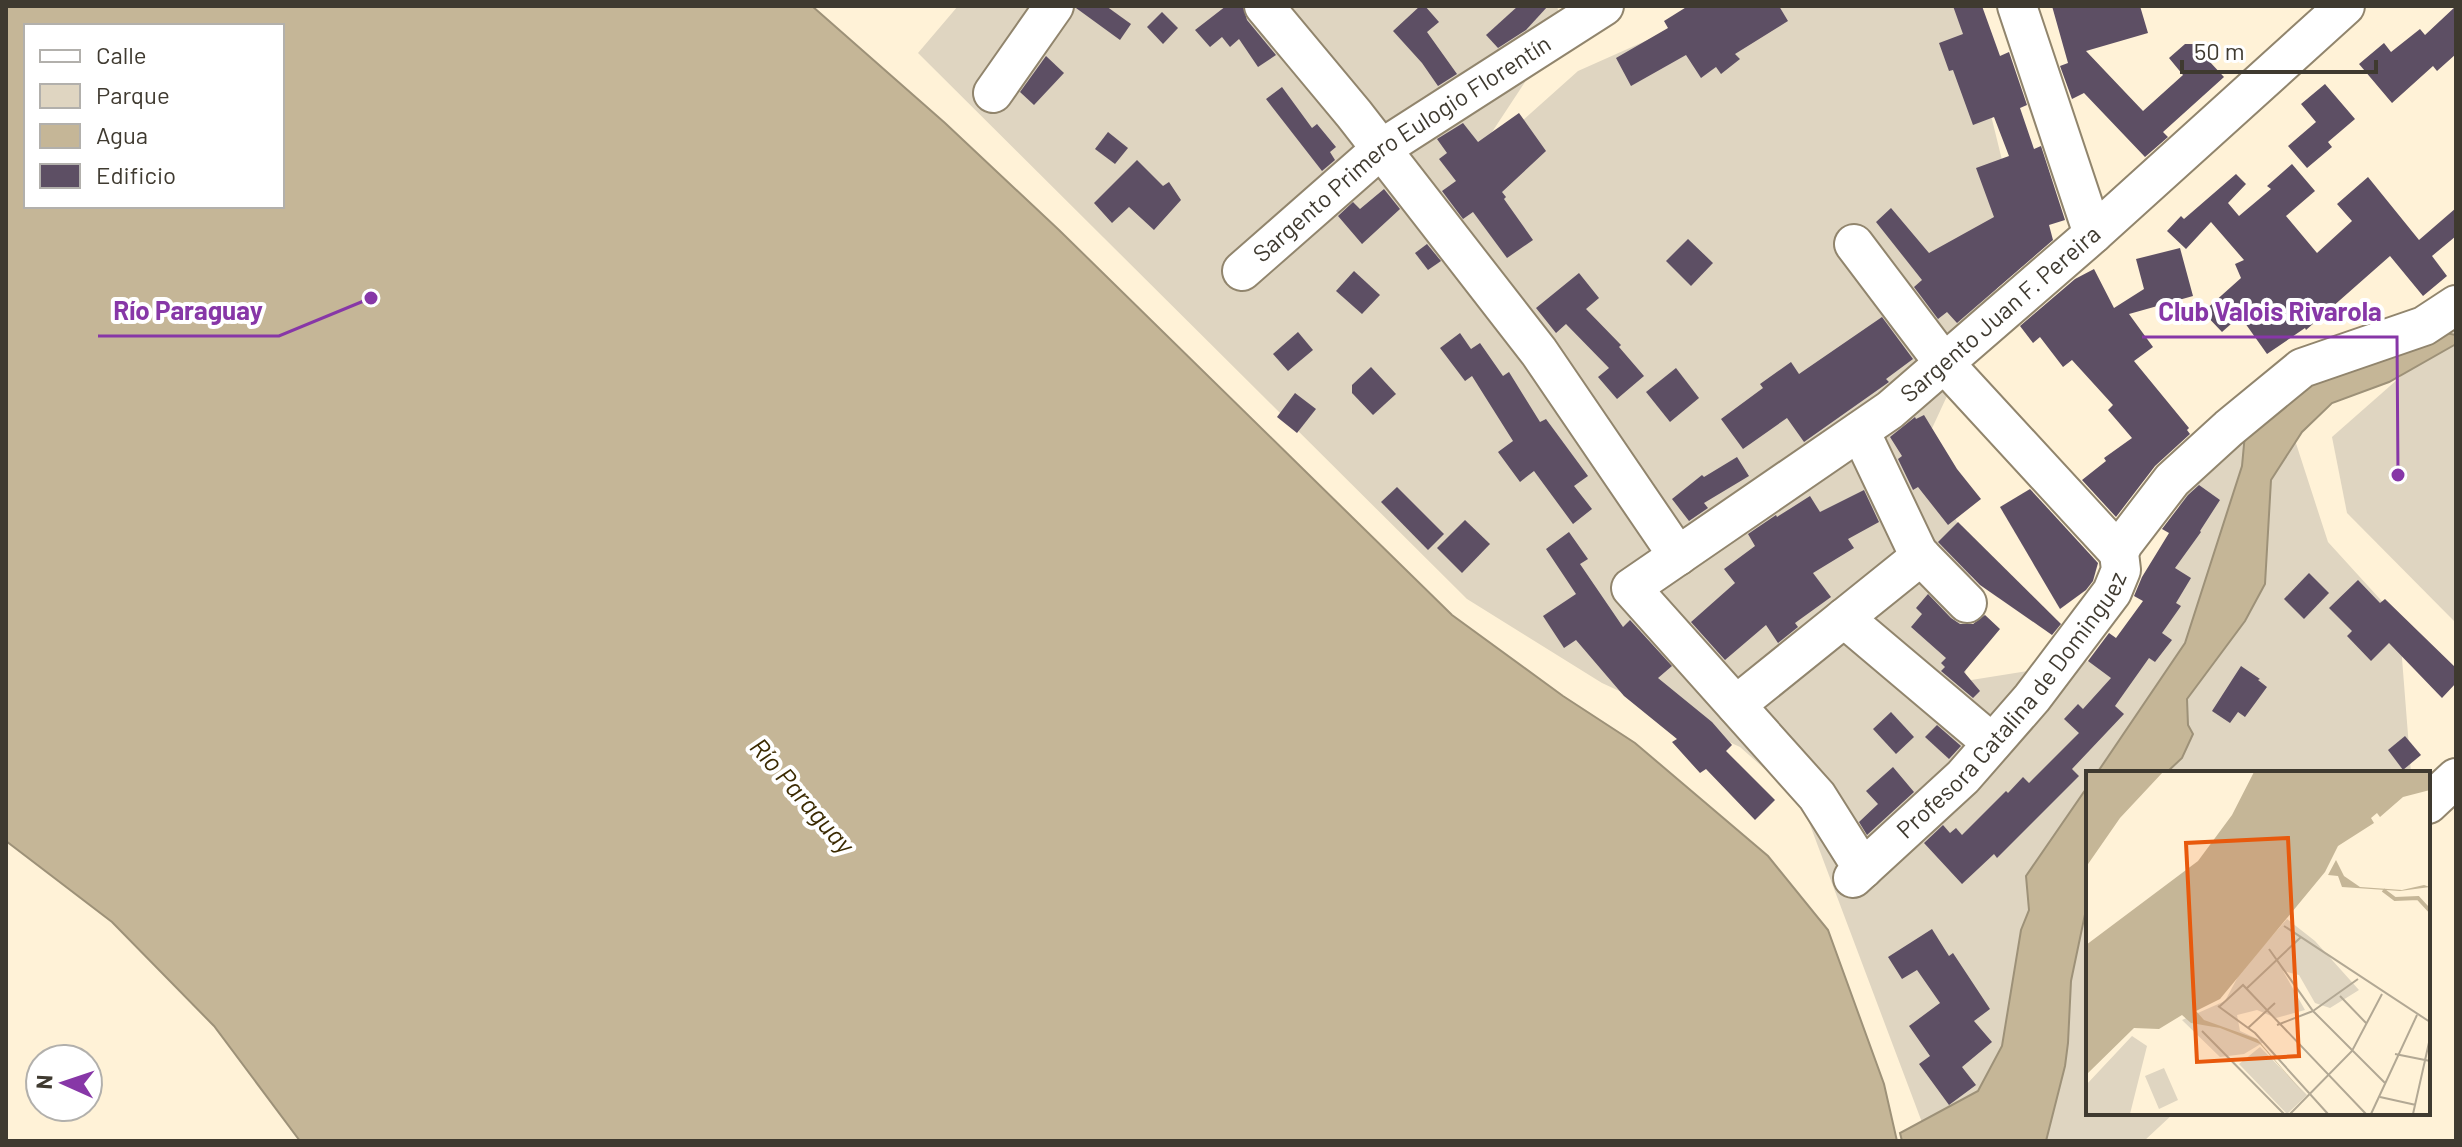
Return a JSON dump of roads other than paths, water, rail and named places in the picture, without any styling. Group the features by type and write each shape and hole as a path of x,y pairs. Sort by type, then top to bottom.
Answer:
{"street":[{"path":"993,93 1054,6"},
{"path":"1264,6 1381,149 1539,352 1678,556"},
{"path":"2017,6 2093,234"},
{"name":"Sargento Juan F. Pereira","path":"1736,705 1631,588 1890,410 2093,234 2345,6"},
{"name":"Sargento Primero Eulogio Florentín","path":"1242,271 1381,149 1592,9"},
{"path":"1854,244 1944,363 2119,553"},
{"name":"Profesora Catalina de Dominguez","path":"1736,705 1817,796 1858,873 1963,777 2032,698 2112,592 2121,570 2119,553 2123,544 2172,480 2302,368 2424,326 2456,305"},
{"path":"1860,431 1921,556 1967,603"},
{"path":"1736,705 1921,556"},
{"path":"1844,618 1992,743"},
{"path":"2430,802 2456,778"}],"water":[{"path":"6,6 812,6 945,123 1059,230 1452,615 1563,696 1635,743 1768,856 1828,930 1884,1084 1897,1141 300,1141 214,1026 112,922 6,841"},
{"path":"2436,331 2456,335 2456,344 2389,382 2332,403 2302,432 2271,480 2265,584 2245,621 2187,699 2188,725 2193,734 2182,758 2168,771 2098,771 2185,643 2242,466 2245,434 2298,389"},
{"path":"2086,789 2086,910 2071,981 2065,1066 2046,1141 1902,1141 1900,1133 1978,1091 2002,1046 2021,930 2029,910 2026,876"}],"place":[{"name":"Río Paraguay","path":"371,298"},
{"name":"Club Valois Rivarola","path":"2398,475"}]}
